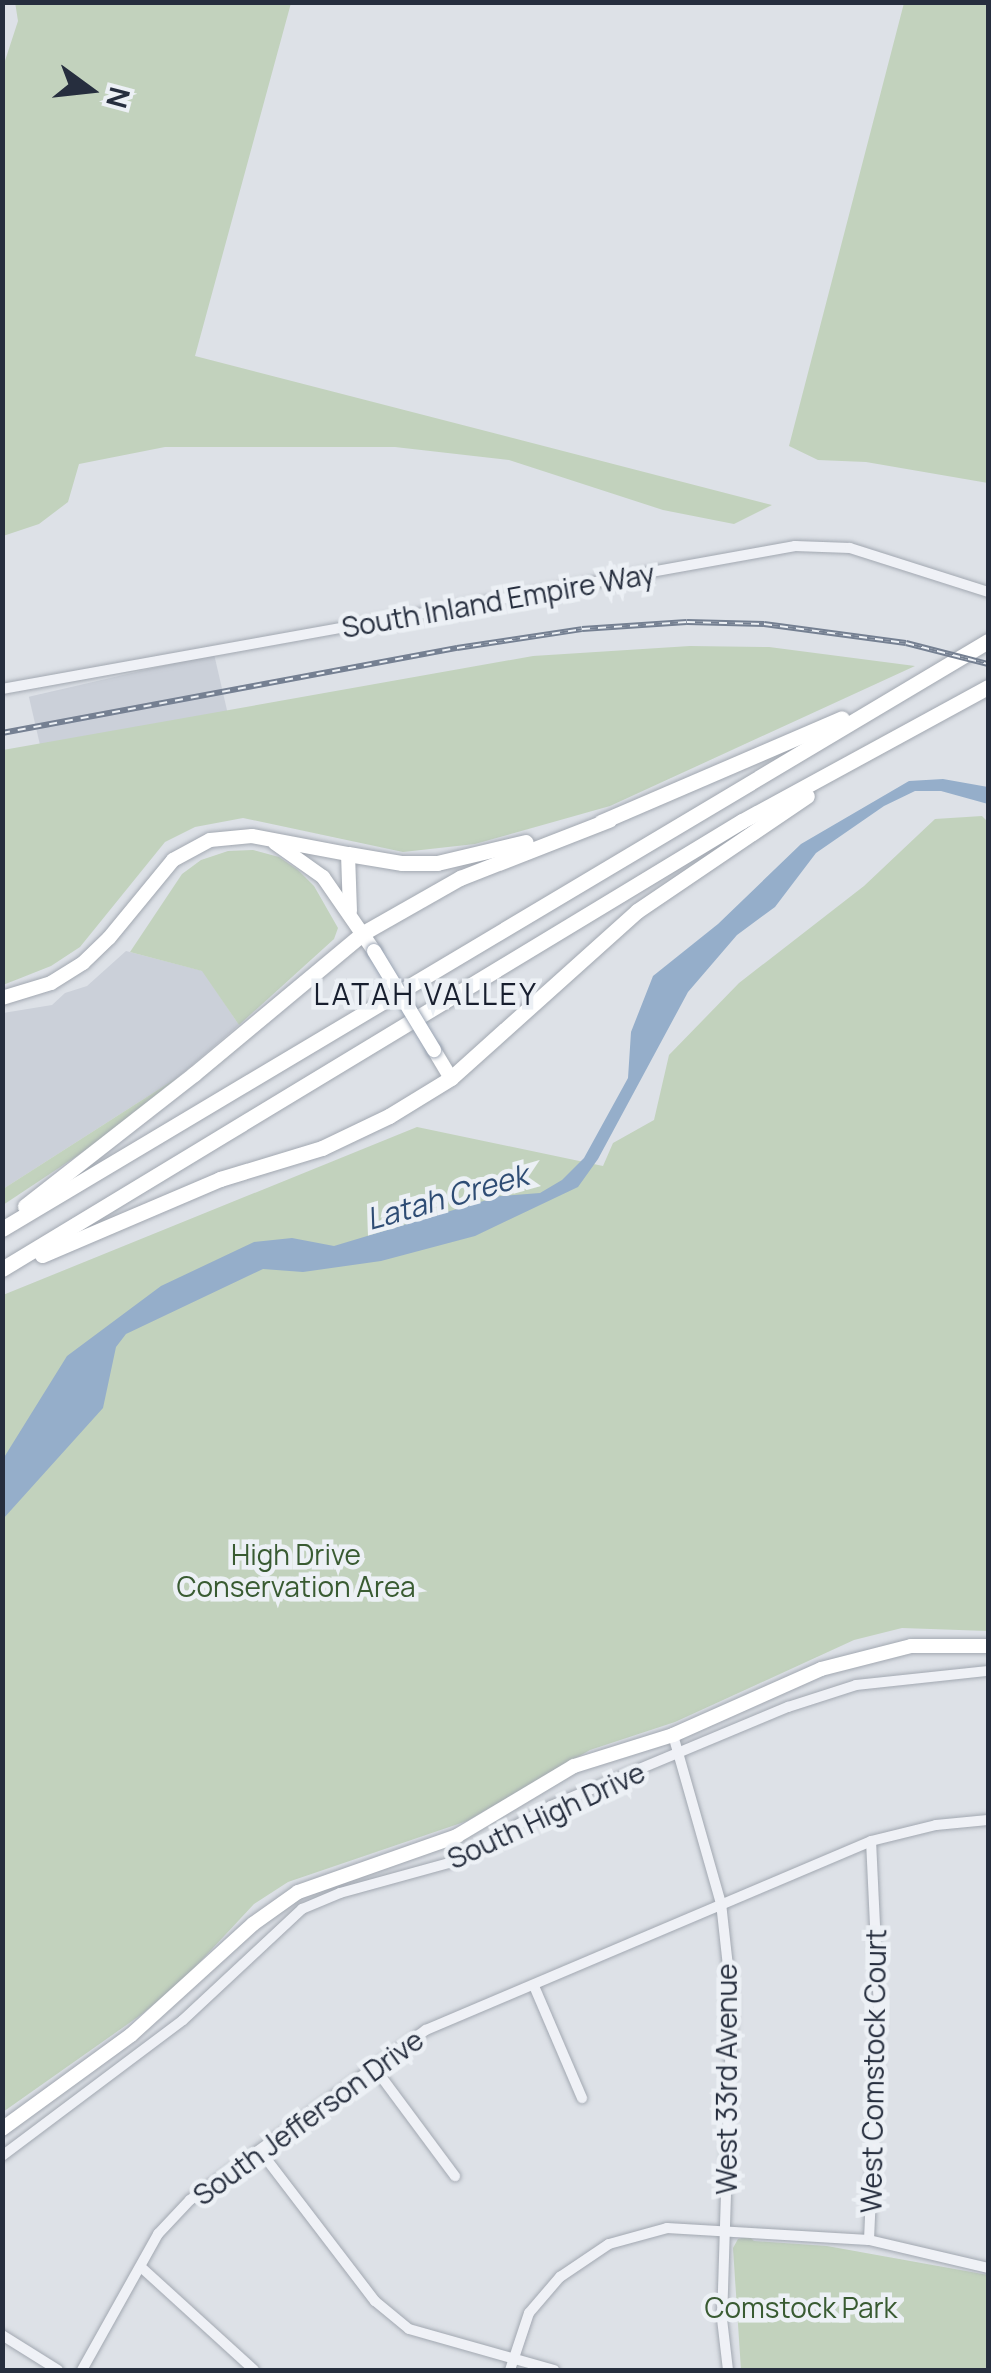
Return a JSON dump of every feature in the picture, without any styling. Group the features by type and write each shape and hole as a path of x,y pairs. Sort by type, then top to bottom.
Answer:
{"highway":[{"path":"2,1226 988,642"},
{"path":"2,1271 742,822 988,687"},
{"path":"2,1226 363,933 460,878 609,820 900,692"},
{"path":"2,1271 220,1179 322,1148 389,1116 451,1078 591,950 666,889 750,831 860,767 915,726"},
{"path":"348,854 385,861 437,863 609,820"}],"main road":[{"path":"2,998 50,983 97,951 164,868 184,851 225,837 265,838 348,854 350,911"},
{"path":"265,838 312,867 350,911 451,1078"},
{"name":"South High Drive","path":"2,2130 130,2035 253,1924 298,1892 457,1836 574,1766 673,1735 821,1669 871,1653 911,1646 981,1646"}],"street":[{"name":"South Inland Empire Way","path":"2,689 795,546 850,548 988,592"},
{"path":"972,1670 981,1646"},
{"name":"South High Drive","path":"3,2155 182,2020 302,1909 340,1893 449,1863 551,1806 788,1707 856,1685 988,1671"},
{"name":"West 33rd Avenue","path":"673,1735 721,1903 732,2003 722,2319 728,2370"},
{"name":"South Jefferson Drive","path":"82,2370 158,2234 190,2200 426,2030 871,1842 936,1826 988,1820"},
{"name":"West Comstock Court","path":"870,2240 879,2010 871,1842"},
{"path":"534,1986 582,2098"},
{"path":"374,2067 455,2176"},
{"path":"261,2152 374,2300 408,2329 511,2365 554,2370"},
{"path":"511,2365 530,2314 560,2277 609,2244 667,2228 725,2228 870,2240 988,2268"},
{"path":"142,2268 254,2370"},
{"path":"2,2335 58,2370"}],"shaded area":[{"path":"214,654 228,716 43,759 29,697"},
{"path":"126,951 203,971 239,1025 178,1077 3,1189 3,1013 52,1005 65,993 87,986"}],"green space":[{"path":"15,2 291,3 195,356 772,505 734,524 663,510 509,460 395,447 165,447 79,464 68,502 39,524 3,536 2,70 18,21"},
{"path":"904,3 988,3 988,483 866,462 818,460 789,446"},
{"path":"690,646 769,647 915,666 610,806 475,844 403,852 243,818 195,827 165,842 80,947 51,966 3,985 3,750 533,656"},
{"name":"High Drive Conservation Area","path":"982,816 988,822 988,1631 902,1628 854,1640 675,1722 590,1750 467,1821 288,1882 254,1904 184,1979 142,2014 3,2112 3,1295 417,1127 603,1166 613,1143 654,1120 669,1055 739,983 864,886 935,819"},
{"path":"253,850 279,857 298,870 314,886 338,928 334,939 239,1025 202,971 130,952 182,874 201,860 228,851"},
{"path":"178,1077 98,1142 3,1205 3,1189"},
{"name":"Comstock Park","path":"749,2236 754,2241 827,2246 988,2275 988,2370 741,2370 733,2248 738,2239"}],"water":[{"path":"943,779 988,787 988,804 941,791 915,791 884,806 816,853 775,907 737,935 688,992 598,1159 578,1187 475,1236 381,1261 303,1272 263,1269 126,1334 116,1347 103,1408 3,1519 3,1459 67,1356 161,1286 254,1242 292,1238 334,1246 500,1196 540,1193 562,1180 584,1158 628,1078 631,1032 653,976 718,924 801,844 909,781"}],"railway":[{"path":"2,733 457,648 582,629 687,622 764,624 906,643 988,664"}],"district":[{"name":"LATAH VALLEY","path":"426,994"}],"water label":[{"name":"Latah Creek","path":"447,1197"}]}
